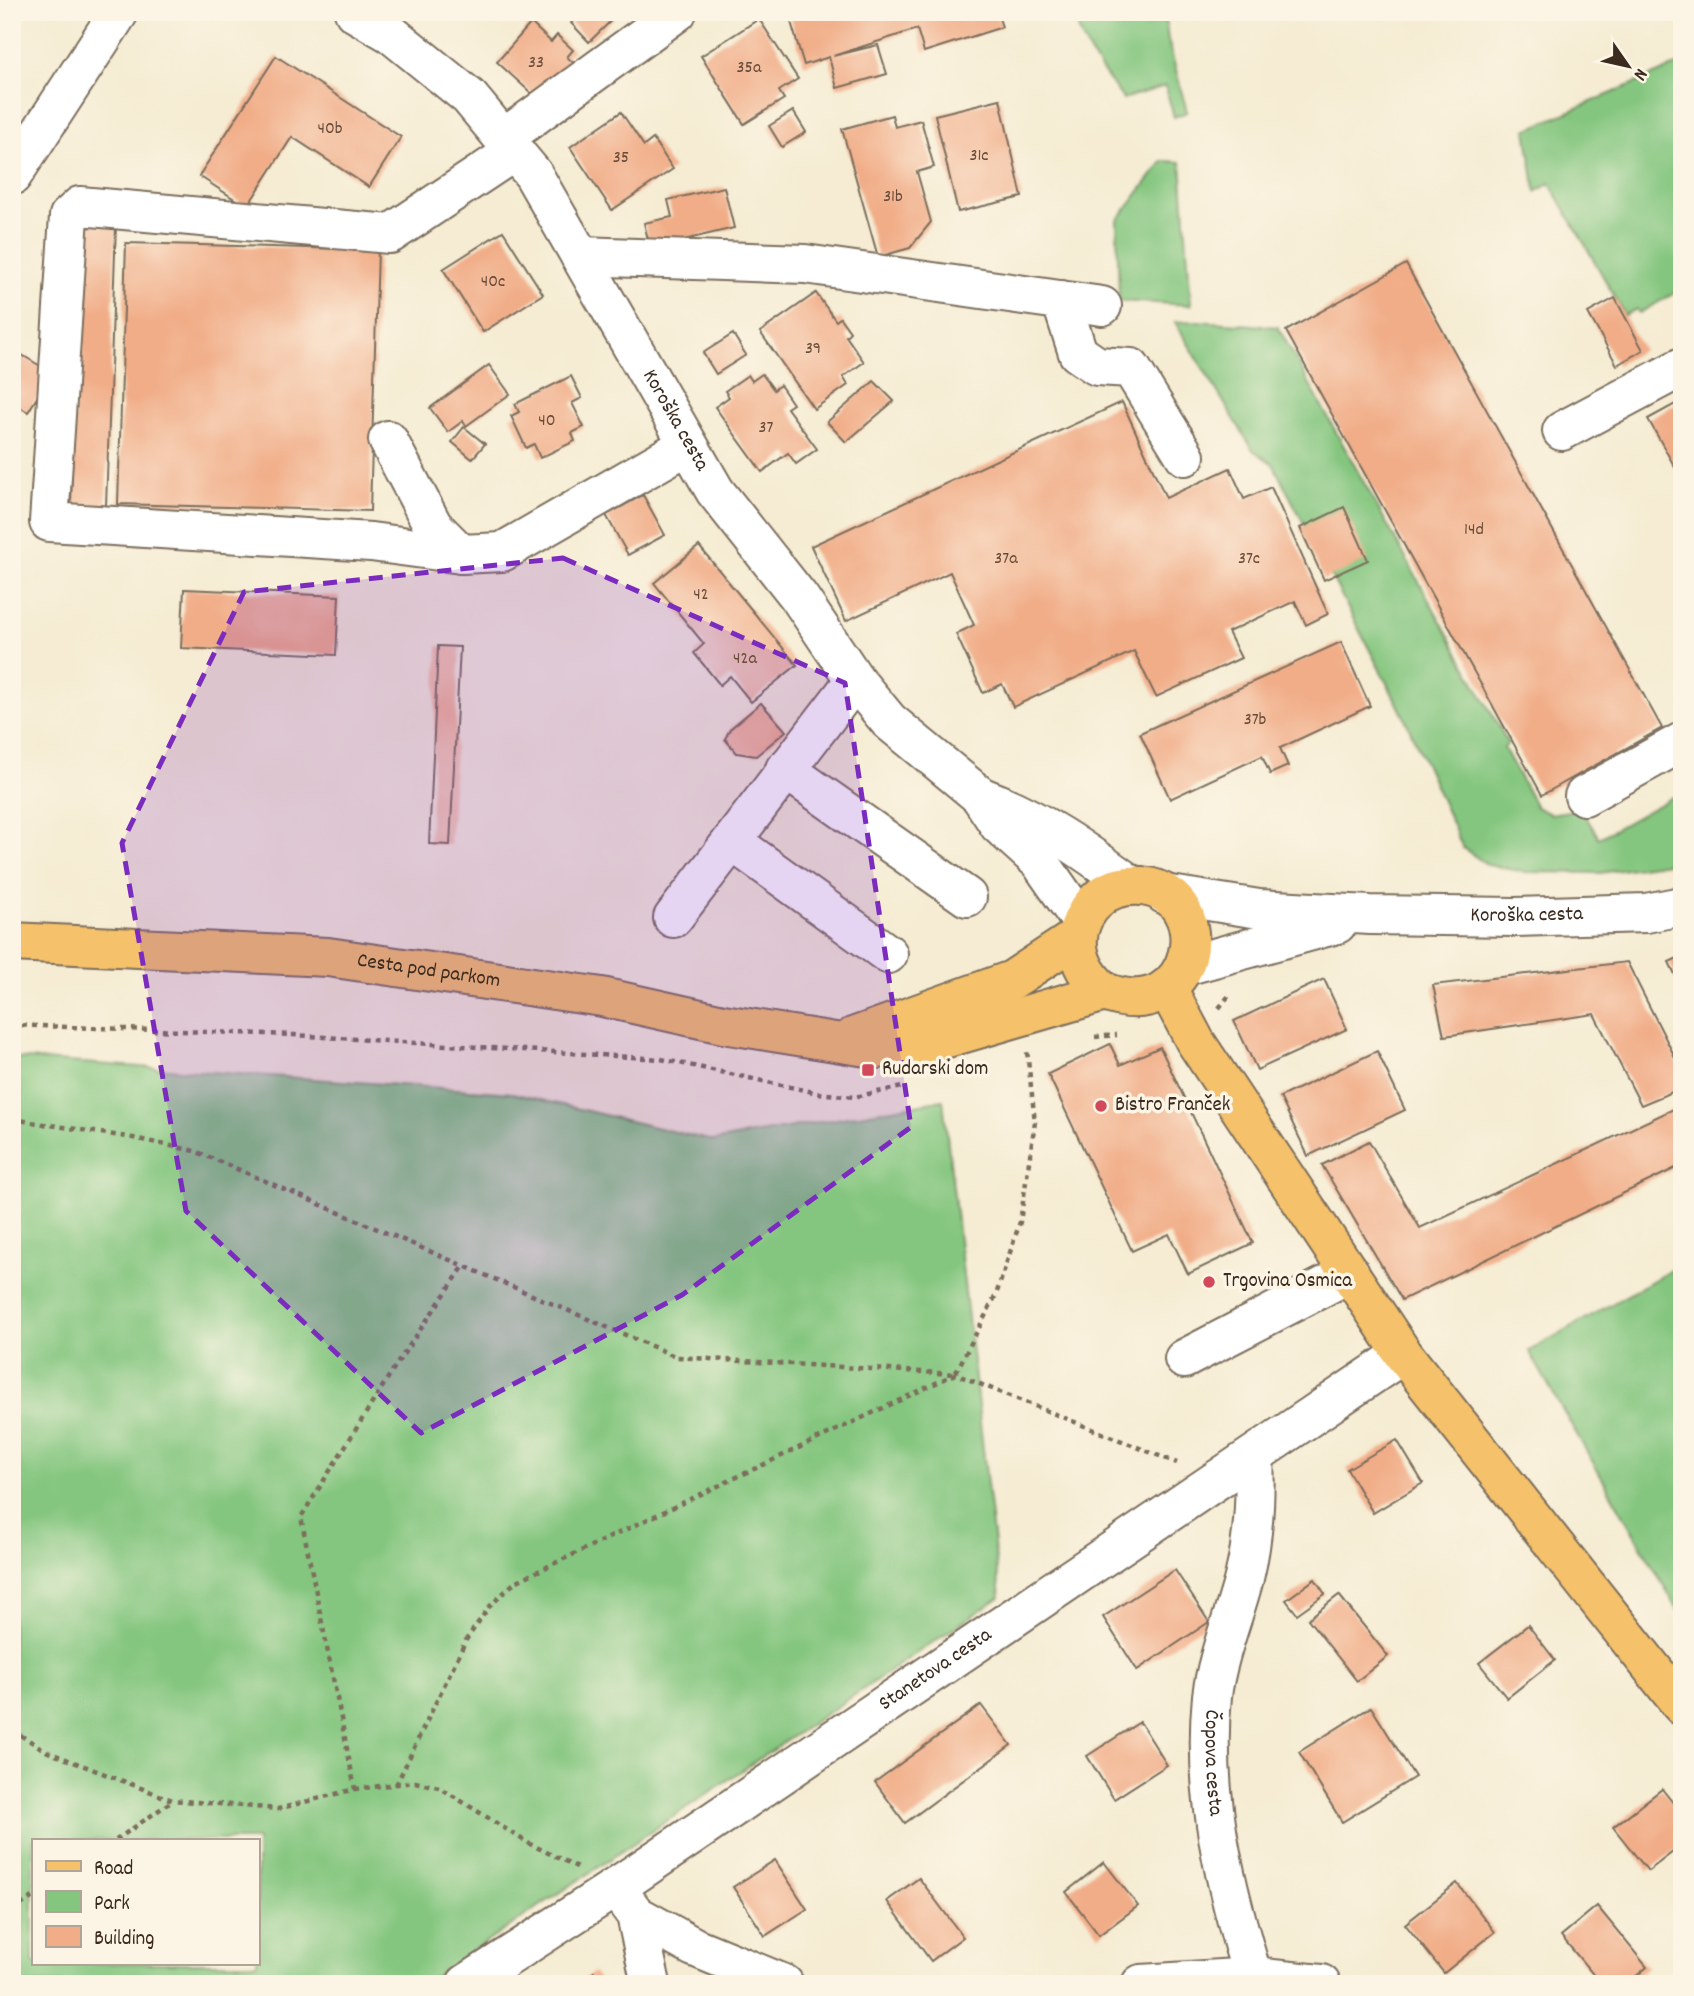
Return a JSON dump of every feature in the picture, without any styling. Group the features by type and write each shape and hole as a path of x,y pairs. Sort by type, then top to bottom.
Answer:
{"main road":[{"path":"841,1042 1012,980 1079,929 1100,896 1114,889 1148,890 1177,906 1186,920 1191,937 1176,977 1153,996 1137,999 1105,992 1083,968 1079,929"},
{"name":"Cesta pod parkom","path":"12,942 328,957 602,997 723,1024 879,1049 930,1043 1105,992"},
{"path":"1176,977 1195,1041 1403,1354 1682,1706"}],"street":[{"path":"12,176 119,12"},
{"name":"Koroška cesta","path":"354,12 400,23 470,97 533,174 715,491 799,597 855,680 889,721 980,796"},
{"path":"677,12 509,145 390,234 80,205 69,216 49,522 371,542 461,554 502,552 688,445"},
{"path":"580,256 805,264 1102,306"},
{"path":"1061,300 1078,353 1097,366 1131,368 1185,456"},
{"path":"1562,431 1682,367"},
{"path":"388,440 433,526 461,554"},
{"path":"673,918 855,680"},
{"path":"1584,796 1682,743"},
{"path":"785,769 967,897"},
{"path":"980,796 1016,810 1057,831 1148,890 1259,909 1370,915"},
{"path":"980,796 999,825 1040,862 1079,929"},
{"path":"733,842 888,954"},
{"name":"Koroška cesta","path":"1370,915 1515,917 1646,914 1682,906"},
{"path":"1176,977 1370,915"},
{"path":"1184,1359 1350,1273"},
{"name":"Stanetova cesta","path":"466,1984 626,1901 1217,1479 1403,1354"},
{"name":"Čopova cesta","path":"1254,1456 1255,1523 1244,1578 1213,1694 1209,1765 1219,1857 1254,1980"},
{"path":"626,1901 651,1984"},
{"path":"626,1901 694,1947 784,1984"},
{"path":"1141,1984 1254,1980 1321,1984"}],"path":[{"path":"396,1785 466,1640 488,1607 515,1582 955,1374 996,1295 1020,1222 1035,1122 1026,1044"},
{"path":"12,1119 195,1151 677,1357 955,1374 1217,1479"},
{"path":"355,1789 301,1517 396,1365 464,1266"},
{"path":"12,1730 48,1752 172,1800 278,1809 355,1789 415,1782 439,1787 626,1901"},
{"path":"117,1839 172,1800"},
{"path":"12,1911 32,1898"}],"highlighted area":[{"path":"563,558 845,683 911,1127 682,1295 421,1433 186,1211 122,843 244,592"}],"green space":[{"path":"1075,12 1164,12 1168,40 1187,112 1174,117 1165,86 1123,99 1087,47"},
{"path":"1682,63 1682,289 1639,313 1637,309 1625,315 1550,183 1536,192 1526,130"},
{"path":"1163,161 1181,162 1191,305 1119,301 1117,221"},
{"path":"1198,321 1278,327 1508,743 1504,748 1536,807 1550,814 1581,809 1599,838 1682,792 1682,861 1600,873 1525,872 1488,865 1463,848 1403,714 1273,464 1253,450 1175,322"},
{"path":"12,1058 512,1093 713,1141 943,1100 1000,1597 424,1984 12,1984"},
{"path":"1682,1264 1682,1617 1529,1351"}],"building":[{"path":"582,12 620,12 589,42 571,23"},
{"path":"788,12 997,12 1002,27 924,52 917,29 833,56 878,45 887,74 837,88 829,57 804,65"},
{"path":"759,19 798,79 779,91 784,99 744,124 701,56"},
{"path":"531,23 551,42 557,35 573,50 567,57 575,64 541,102 497,62"},
{"path":"276,56 401,137 369,187 292,137 247,207 199,176"},
{"path":"1000,99 1022,197 958,212 935,115"},
{"path":"793,111 806,132 782,147 769,126"},
{"path":"621,112 644,146 653,139 673,169 612,210 570,147"},
{"path":"892,115 895,127 921,120 934,167 917,172 931,222 910,248 878,257 842,129"},
{"path":"724,187 734,228 650,248 644,223 672,217 668,200"},
{"path":"80,224 116,225 106,506 71,505"},
{"path":"503,231 543,294 483,332 443,269"},
{"path":"126,243 378,250 370,511 118,504"},
{"path":"1406,264 1662,728 1542,795 1286,331"},
{"path":"816,293 836,321 840,318 850,332 846,336 864,362 843,377 848,385 814,409 760,332"},
{"path":"1615,298 1643,350 1617,365 1588,313"},
{"path":"733,334 746,355 716,374 703,353"},
{"path":"12,349 52,373 28,412 12,402"},
{"path":"489,365 510,394 466,426 463,421 448,432 430,408"},
{"path":"762,374 774,390 780,385 793,404 787,408 817,449 796,464 788,453 762,472 715,407 729,397 725,391 748,375 752,381"},
{"path":"571,376 582,398 572,403 584,427 572,433 575,441 540,458 534,444 526,448 511,416 519,412 515,404"},
{"path":"874,381 894,401 846,442 827,422"},
{"path":"1122,402 1166,498 1230,468 1244,499 1271,487 1328,614 1306,625 1295,601 1228,632 1241,658 1156,697 1134,651 1013,707 1002,684 983,693 956,634 974,625 950,572 846,621 811,546"},
{"path":"1677,403 1682,411 1682,480 1648,419"},
{"path":"464,427 485,444 472,459 452,442"},
{"path":"643,495 665,535 628,555 606,515"},
{"path":"1344,507 1368,560 1324,580 1300,528"},
{"path":"699,546 797,665 751,702 730,676 720,685 694,653 704,644 654,583"},
{"path":"184,589 339,596 336,655 181,648"},
{"path":"1341,642 1370,706 1280,748 1288,766 1270,774 1262,756 1170,799 1140,733"},
{"path":"438,646 460,647 450,845 429,844"},
{"path":"761,703 786,731 756,756 737,753 725,739 730,729"},
{"path":"1682,956 1682,989 1669,962"},
{"path":"1627,962 1682,1071 1682,1088 1641,1105 1594,1014 1444,1036 1433,985"},
{"path":"1324,979 1347,1029 1257,1070 1234,1021"},
{"path":"1110,1044 1120,1065 1160,1047 1253,1243 1188,1274 1169,1234 1132,1251 1048,1074"},
{"path":"1377,1051 1405,1110 1308,1156 1280,1097"},
{"path":"1682,1105 1682,1165 1402,1300 1322,1165 1369,1141 1420,1228"},
{"path":"1397,1440 1423,1483 1373,1513 1347,1469"},
{"path":"1175,1570 1209,1622 1137,1670 1103,1617"},
{"path":"1315,1579 1325,1594 1297,1614 1286,1600"},
{"path":"1339,1595 1388,1656 1357,1681 1308,1619"},
{"path":"1528,1625 1555,1660 1507,1698 1479,1663"},
{"path":"981,1705 1011,1745 905,1823 875,1782"},
{"path":"1371,1707 1415,1777 1342,1822 1299,1752"},
{"path":"1140,1722 1167,1765 1114,1799 1087,1756"},
{"path":"1662,1789 1682,1814 1682,1845 1648,1871 1613,1827"},
{"path":"775,1860 807,1909 765,1936 733,1887"},
{"path":"1104,1862 1138,1906 1099,1935 1066,1892"},
{"path":"919,1878 963,1937 931,1961 887,1901"},
{"path":"1457,1883 1495,1932 1444,1973 1405,1924"},
{"path":"1597,1906 1647,1967 1627,1984 1601,1984 1561,1936"},
{"path":"594,1972 602,1984 577,1984"}],"place":[{"name":"Rudarski dom","path":"868,1070"},
{"name":"Bistro Franček","path":"1101,1106"},
{"name":"Trgovina Osmica","path":"1209,1282"}]}
